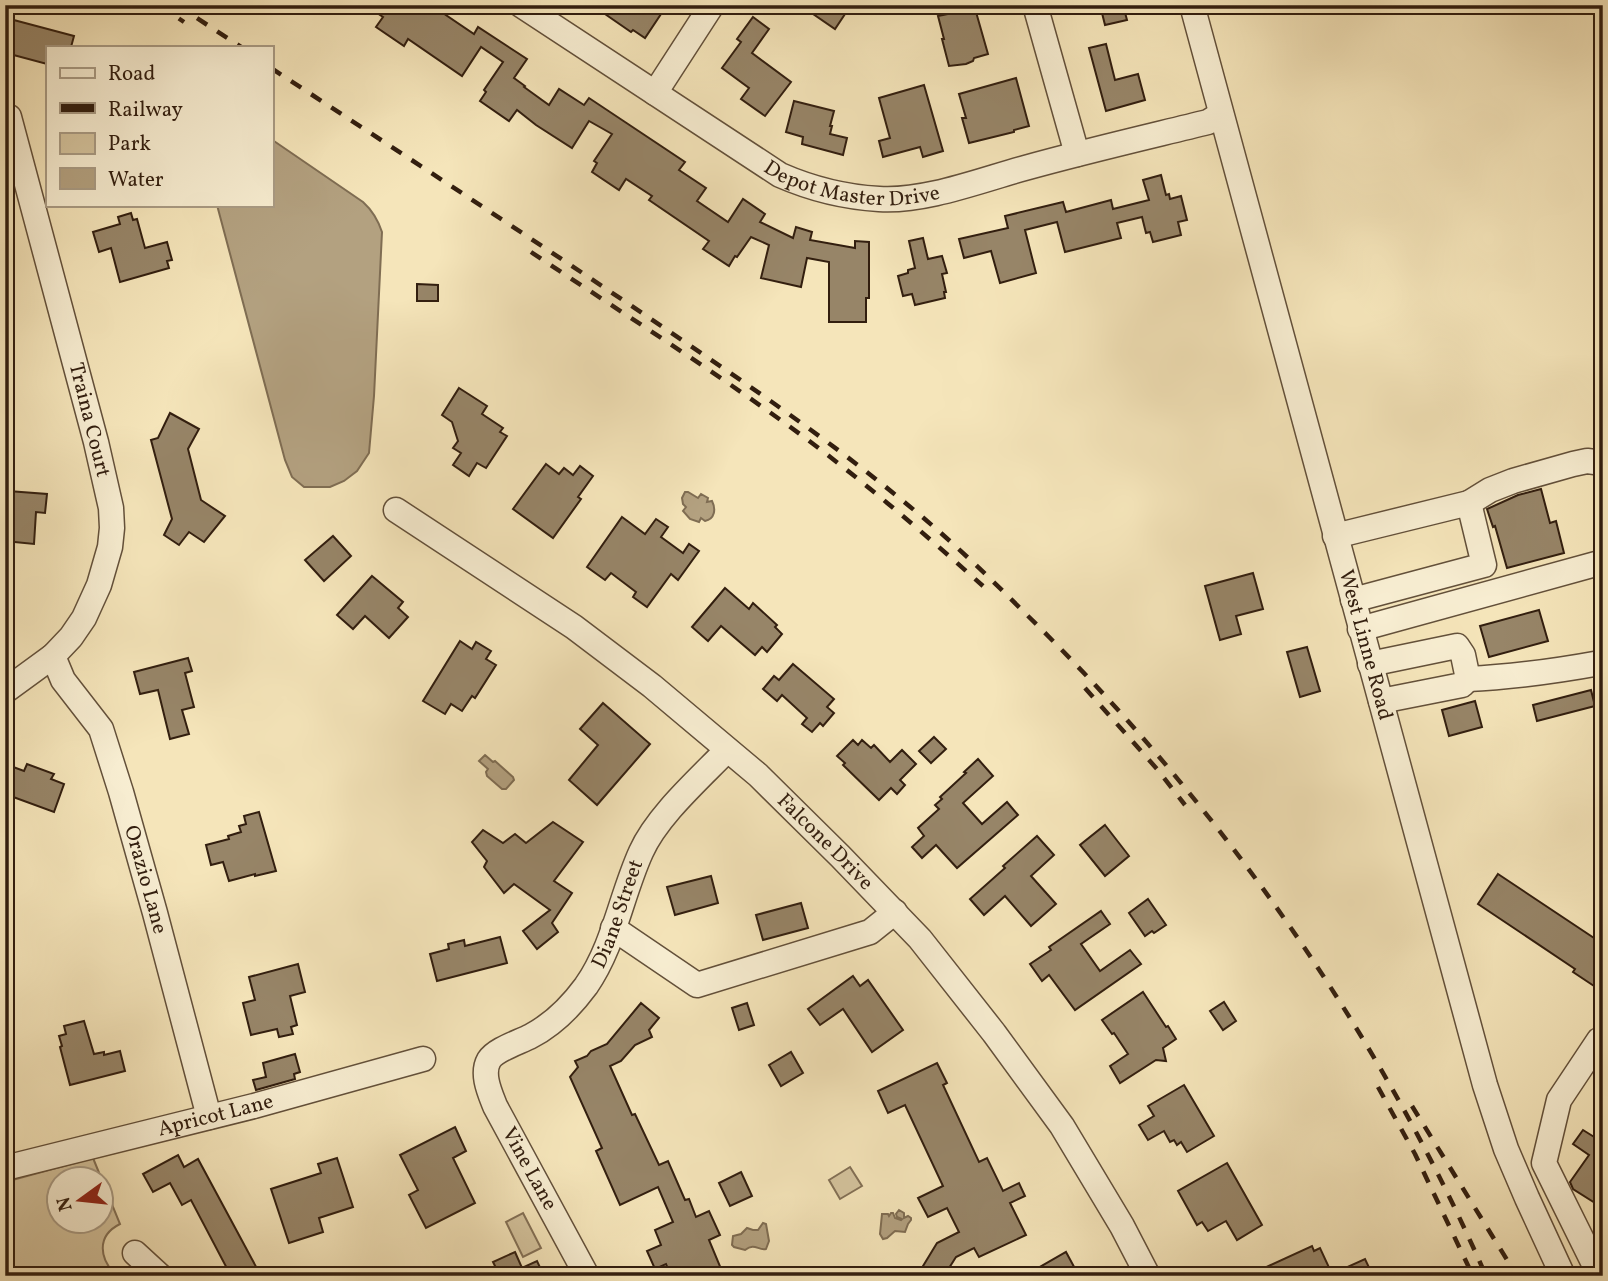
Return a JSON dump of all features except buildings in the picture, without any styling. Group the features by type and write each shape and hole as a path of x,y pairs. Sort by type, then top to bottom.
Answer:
{"street":[{"name":"Depot Master Drive","path":"521,5 780,176 807,187 839,194 881,199 925,196 1077,154 1208,122 1221,114"},
{"path":"655,93 712,5"},
{"name":"West Linne Road","path":"1192,5 1469,1028 1506,1149 1563,1276"},
{"path":"1037,12 1077,154"},
{"name":"Traina Court","path":"5,691 53,656 84,618 99,585 110,547 111,508 96,442 9,117"},
{"path":"1335,536 1469,503 1490,490 1513,481 1573,464 1587,461 1603,463"},
{"path":"1469,503 1484,565 1489,573 1496,574 1603,544"},
{"name":"Falcone Drive","path":"396,510 573,627 652,686 767,784 895,912 920,939 1062,1126 1122,1226 1148,1276"},
{"path":"1360,629 1603,562"},
{"path":"1353,600 1484,565"},
{"path":"1370,664 1457,646 1464,655 1468,679"},
{"name":"Orazio Lane","path":"53,656 63,680 101,729 121,792 209,1117"},
{"path":"1381,701 1462,685 1468,679 1510,677 1600,663"},
{"name":"Diane Street","path":"490,1059 498,1052 533,1035 562,1013 586,986 603,954 641,850 662,818 727,750"},
{"path":"613,928 697,985 870,932 895,912"},
{"path":"1600,1276 1544,1163 1559,1100 1600,1040 1603,1041"},
{"name":"Apricot Lane","path":"5,1168 209,1117 423,1059"},
{"name":"Vine Lane","path":"490,1059 486,1069 487,1087 495,1107 587,1276"},
{"path":"135,1253 160,1276"}],"green space":[{"path":"93,1158 96,1166 64,1166"},
{"path":"850,1167 862,1186 840,1199 829,1180"},
{"path":"46,1171 46,1236 106,1236 104,1255 117,1276 5,1276 5,1182"},
{"path":"523,1213 541,1248 523,1257 506,1222"}],"water":[{"path":"273,140 363,202 375,216 382,232 369,453 357,471 330,487 304,487 292,477 285,460 217,206 273,206"},
{"path":"685,492 698,498 701,494 708,498 707,502 712,501 713,516 705,521 701,518 699,522 690,519 683,511 686,507 682,498"},
{"path":"485,755 513,777 514,780 506,789 502,789 487,776 488,769 479,761"},
{"path":"899,1210 904,1213 904,1218 911,1218 905,1232 895,1231 883,1239 880,1234 882,1214 889,1216 893,1213 895,1218 901,1220 896,1214"},
{"path":"763,1223 766,1224 769,1241 766,1249 751,1247 745,1250 732,1245 733,1236 741,1234 747,1228 758,1230"}],"railway":[{"path":"159,5 184,22"},
{"path":"177,5 239,46"},
{"path":"273,69 604,287 785,411 914,510 1015,603 1099,689 1166,764 1229,843 1289,925 1396,1096 1443,1185 1486,1276"},
{"path":"531,252 808,440 885,501 983,586"},
{"path":"1085,688 1157,769 1185,805"},
{"path":"1378,1087 1415,1154 1473,1276"},
{"path":"1412,1106 1517,1276"}]}
